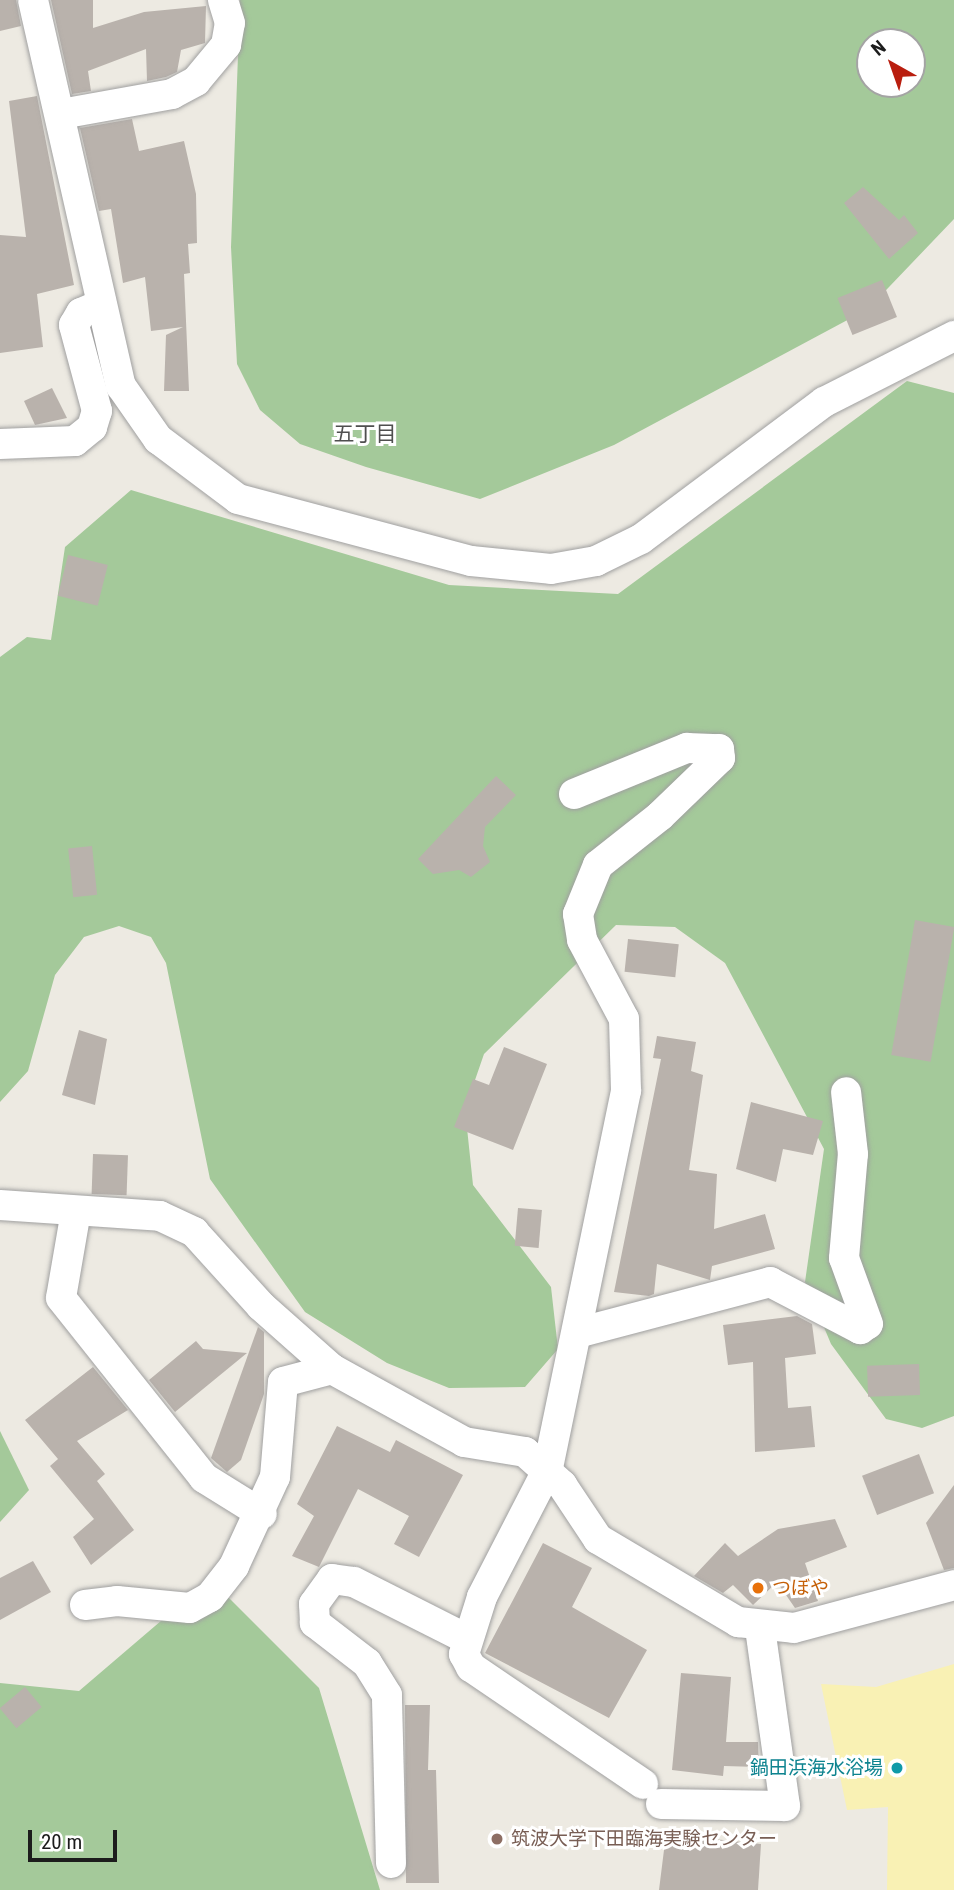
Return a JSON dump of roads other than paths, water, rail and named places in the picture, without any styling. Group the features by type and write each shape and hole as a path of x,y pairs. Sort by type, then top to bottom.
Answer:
{"street":[{"path":"33,0 61,114 100,305 121,386 135,413 188,465 238,499 471,561 551,569 596,561 641,539 824,402 954,336"},
{"path":"61,114 172,94 196,80 226,45 230,23 223,0"},
{"path":"0,444 75,441 92,426 97,411 74,325 81,313 100,305"},
{"path":"574,794 687,748 719,749 720,758 660,816 598,865 578,914 582,940 624,1019 628,1050 626,1091 581,1332 548,1469 465,1638 471,1667 652,1794 785,1806 760,1629"},
{"path":"581,1332 770,1282 860,1329 868,1324 844,1258 853,1154 846,1092"},
{"path":"0,1205 160,1216 194,1232 261,1306 332,1369 464,1442 525,1452 548,1469 598,1539 720,1613 760,1629 794,1628 954,1585"},
{"path":"76,1211 61,1298 204,1478 262,1514"},
{"path":"85,1605 202,1604 234,1566 262,1514 275,1478 283,1382 332,1369"},
{"path":"391,1863 387,1695 367,1663 315,1623 314,1604 332,1580 354,1582 465,1638"}],"place":[{"name":"つぼや","path":"758,1588"},
{"name":"鍋田浜海水浴場","path":"897,1768"},
{"name":"筑波大学下田臨海実験センター","path":"497,1839"}],"district":[{"name":"五丁目","path":"365,434"}]}
